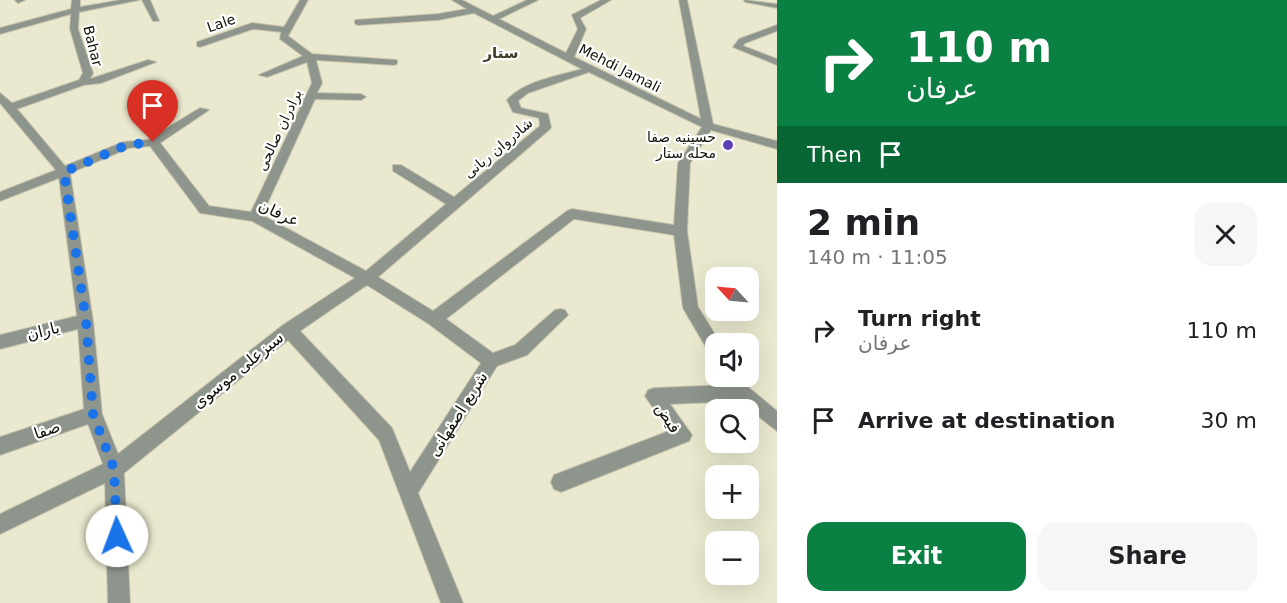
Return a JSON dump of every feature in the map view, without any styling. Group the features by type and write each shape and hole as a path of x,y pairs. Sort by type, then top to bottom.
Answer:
{"street":[{"path":"73,11 76,0"},
{"path":"0,31 73,11 135,0"},
{"path":"146,0 156,18"},
{"path":"304,0 283,37 310,57"},
{"name":"Mehdi Jamali","path":"456,0 708,126 777,145"},
{"path":"492,19 534,0"},
{"path":"568,57 582,29 575,17 607,0"},
{"path":"683,0 708,126 684,163 680,231 692,308 707,333"},
{"path":"748,0 777,6"},
{"path":"358,22 438,17 475,10"},
{"name":"Bahar","path":"6,101 83,82 88,73 74,29 73,11"},
{"name":"Lale","path":"200,44 252,26 287,30"},
{"path":"777,28 742,41 738,47 777,62"},
{"path":"264,75 310,57 394,62"},
{"name":"برادران صالحی","path":"255,217 317,83 310,57"},
{"path":"83,82 97,81 151,62"},
{"name":"شادروان ربانی","path":"367,278 546,127 544,116 517,110 512,100 524,91 590,69"},
{"path":"311,96 361,97"},
{"path":"6,101 64,172 86,321 93,414 114,469 119,603"},
{"path":"0,197 127,145 153,142 204,110"},
{"name":"عرفان","path":"153,142 205,210 255,217 367,278"},
{"path":"397,168 454,203"},
{"path":"434,319 572,214 680,231"},
{"name":"شریع اصفهانی","path":"367,278 434,319 490,361 408,492"},
{"name":"سبزعلی موسوی","path":"0,524 114,469 290,330 367,278"},
{"path":"490,361 521,350 560,315"},
{"name":"یاران","path":"0,342 86,321"},
{"path":"290,330 386,434 452,603"},
{"path":"738,387 742,393 775,416"},
{"name":"فیض","path":"561,482 683,435 654,396 742,393"},
{"name":"صفا","path":"0,446 93,414"}],"place":[{"name":"حسینیه صفا محله ستار","path":"728,145"}],"district":[{"name":"ستار","path":"501,53"}],"route":[{"path":"117,536 114,469 93,414 86,321 64,172 127,145 153,142"}]}
